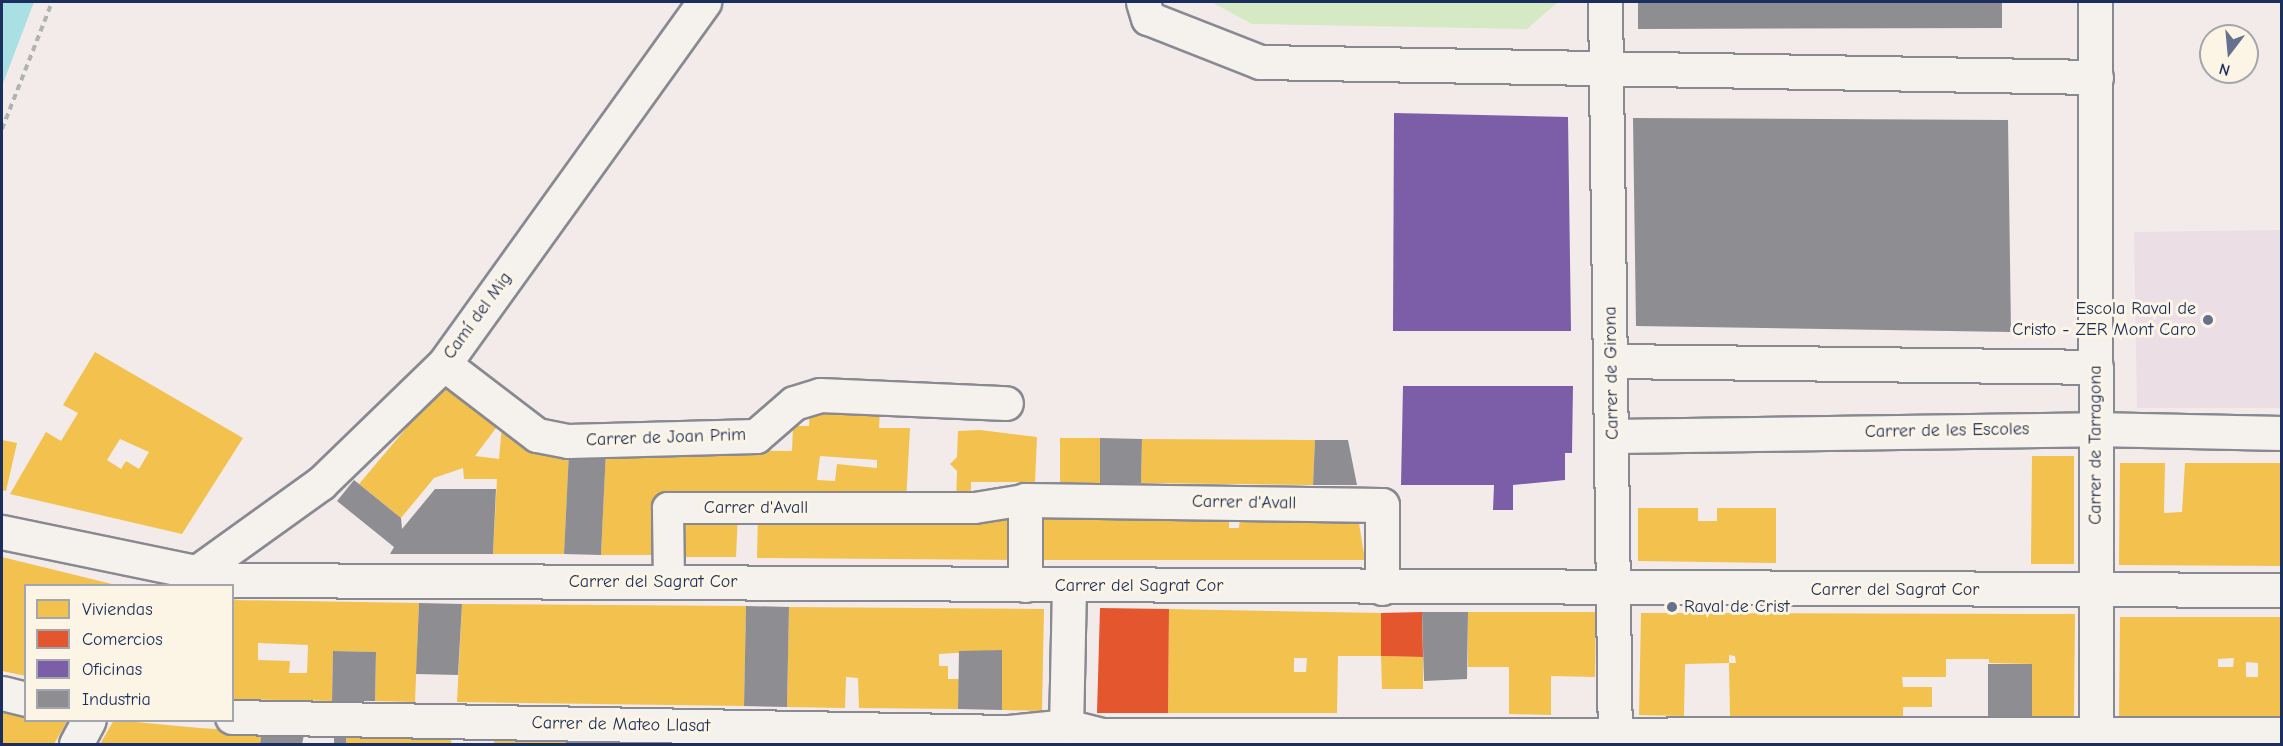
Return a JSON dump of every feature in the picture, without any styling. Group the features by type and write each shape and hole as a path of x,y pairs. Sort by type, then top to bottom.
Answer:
{"street":[{"name":"Camí del Mig","path":"186,579 321,483 444,364 704,2"},
{"path":"1143,2 1148,18 1260,63 1606,72 2096,77"},
{"name":"Carrer de Girona","path":"1605,2 1616,588 1615,739"},
{"name":"Carrer de Tarragona","path":"2096,2 2096,739"},
{"path":"1612,362 2096,367"},
{"name":"Carrer de Joan Prim","path":"444,364 537,435 568,441 756,436 794,403 820,395 1006,403"},
{"name":"Carrer de les Escoles","path":"1613,436 2096,429 2282,433"},
{"path":"1025,500 1025,585"},
{"name":"Carrer d'Avall","path":"669,582 668,508 975,508 1025,500 1382,506 1382,588"},
{"name":"Carrer del Sagrat Cor","path":"2,532 186,579 1382,588 2282,590"},
{"path":"1066,726 1069,586"},
{"path":"2,693 24,698"},
{"name":"Carrer de Mateo Llasat","path":"234,717 474,733 1008,738 1066,726 1108,740 2096,739 2282,734"},
{"path":"76,744 88,722"}],"path":[{"path":"2,129 52,2"}],"shaded area":[{"name":"Escola Raval de Cristo - ZER Mont Caro","path":"2281,230 2281,408 2137,408 2134,232"}],"green space":[{"path":"1211,2 1558,2 1527,29 1252,24"}],"water":[{"path":"2,2 34,2 2,86"}],"building: Viviendas":[{"path":"95,352 243,438 182,534 10,494 46,432 61,441 78,413 63,405","holes":["120,439 149,452 139,469 126,461 121,469 107,460"]},
{"path":"446,381 499,424 475,456 499,459 502,426 569,451 564,554 493,554 497,479 464,479 463,468 434,478 401,518 359,484"},
{"path":"810,405 880,410 879,428 910,428 906,502 662,502 654,555 601,555 606,450 792,451 793,426 809,426","holes":["820,456 877,460 877,468 837,464 835,481 817,480"]},
{"path":"980,430 1037,437 1035,482 971,482 971,503 956,503 957,471 950,464 957,457 958,431"},
{"path":"1060,438 1100,438 1100,483 1060,483"},
{"path":"1142,439 1315,440 1313,485 1141,483"},
{"path":"2,440 17,443 6,491 2,490"},
{"path":"2032,456 2074,456 2074,564 2031,564"},
{"path":"2120,463 2165,463 2164,513 2182,512 2185,463 2282,463 2282,566 2119,565"},
{"path":"1638,508 1698,508 1698,521 1717,521 1717,508 1776,508 1776,563 1638,561"},
{"path":"674,511 738,512 736,557 674,557"},
{"path":"758,512 1020,515 1018,560 757,558"},
{"path":"1033,515 1229,516 1229,528 1239,528 1240,516 1358,517 1365,560 1034,560"},
{"path":"2,557 112,584 24,584 24,676 2,671"},
{"path":"234,600 419,603 415,702 375,701 376,652 333,651 332,701 234,699","holes":["258,643 308,645 307,673 289,673 290,661 258,660"]},
{"path":"462,604 746,606 744,706 457,702"},
{"path":"789,607 1044,609 1042,711 1002,710 1002,650 939,654 939,666 948,666 948,679 959,679 958,709 859,708 858,678 846,677 845,708 787,707"},
{"path":"1169,609 1381,613 1381,656 1338,656 1337,713 1168,713","holes":["1294,658 1307,658 1306,672 1294,672"]},
{"path":"1468,612 1596,612 1595,677 1551,676 1551,715 1509,714 1509,667 1468,667"},
{"path":"1641,613 2075,614 2074,718 2032,718 2032,664 1989,663 1989,659 1946,659 1946,677 1902,677 1903,687 1932,687 1932,707 1903,707 1903,717 1730,716 1729,663 1685,664 1684,716 1639,715","holes":["1729,655 1735,656 1736,663 1729,663"]},
{"path":"2120,617 2282,617 2282,719 2119,718","holes":["2234,658 2233,667 2218,667 2218,659","2246,662 2258,663 2258,677 2246,677"]},
{"path":"1381,656 1423,657 1423,689 1382,689"},
{"path":"2,701 24,706 24,722 67,722 54,744 2,744"},
{"path":"113,722 262,732 260,744 100,744"},
{"path":"452,730 451,744 346,744 346,731"},
{"path":"494,731 715,734 715,744 494,744"}],"building: Comercios":[{"path":"1100,608 1169,609 1168,713 1097,713"},
{"path":"1422,612 1423,657 1381,656 1381,613"}],"building: Oficinas":[{"path":"1394,113 1568,117 1571,331 1393,331"},
{"path":"1403,386 1573,386 1572,453 1565,453 1565,480 1513,485 1513,510 1493,510 1494,485 1401,485"}],"building: Industria":[{"path":"1638,2 2002,2 2002,28 1638,29"},
{"path":"1633,118 2008,120 2011,332 1636,326"},
{"path":"1100,438 1142,439 1141,483 1100,483"},
{"path":"1315,440 1348,440 1357,485 1313,485"},
{"path":"606,450 601,555 564,554 569,451"},
{"path":"354,480 401,518 402,529 435,489 496,489 493,554 390,554 394,547 337,501"},
{"path":"419,603 462,604 458,675 416,674"},
{"path":"746,606 789,607 787,707 744,706"},
{"path":"1422,612 1468,612 1467,679 1424,681"},
{"path":"1002,650 1002,710 958,709 959,651"},
{"path":"333,651 376,652 375,701 332,701"},
{"path":"1988,664 2032,664 2032,718 1988,717"},
{"path":"334,730 346,731 346,744 334,744"},
{"path":"262,732 304,735 302,744 260,744"}],"place":[{"name":"Escola Raval de Cristo - ZER Mont Caro","path":"2208,320"},
{"name":"Raval de Crist","path":"1672,607"}]}
